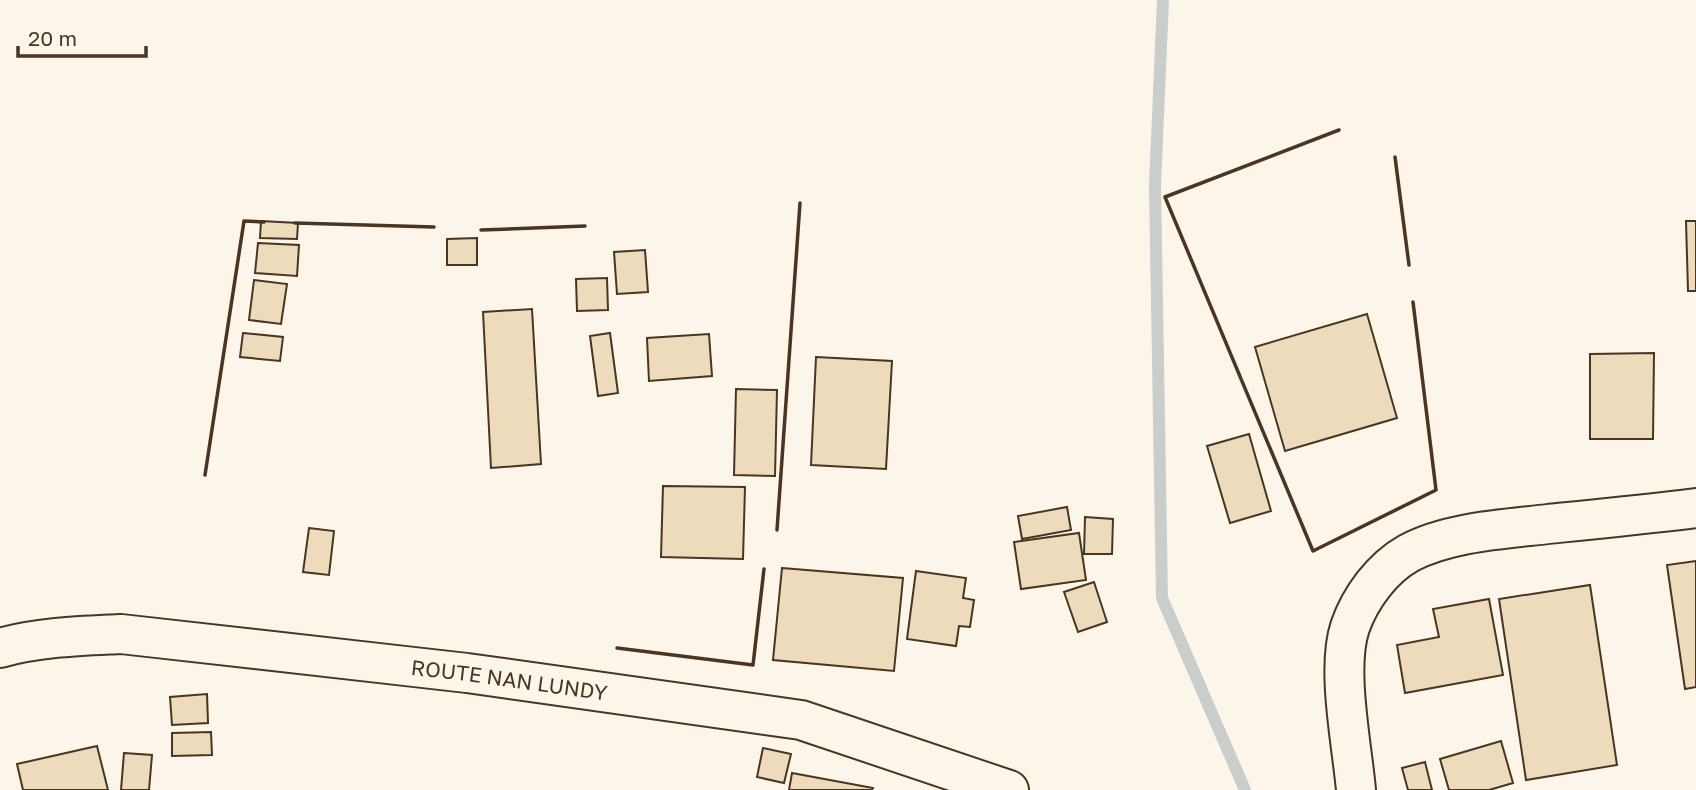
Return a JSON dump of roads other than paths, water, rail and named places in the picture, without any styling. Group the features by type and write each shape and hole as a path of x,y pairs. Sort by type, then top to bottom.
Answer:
{"main road":[{"path":"1356,790 1344,658 1350,628 1362,599 1382,575 1407,554 1437,541 1507,528 1696,508"},
{"name":"ROUTE NAN LUNDY","path":"0,648 78,636 121,634 467,673 775,716 801,720 1009,790"}],"waterway":[{"path":"1163,0 1155,185 1162,598 1245,790"}]}
